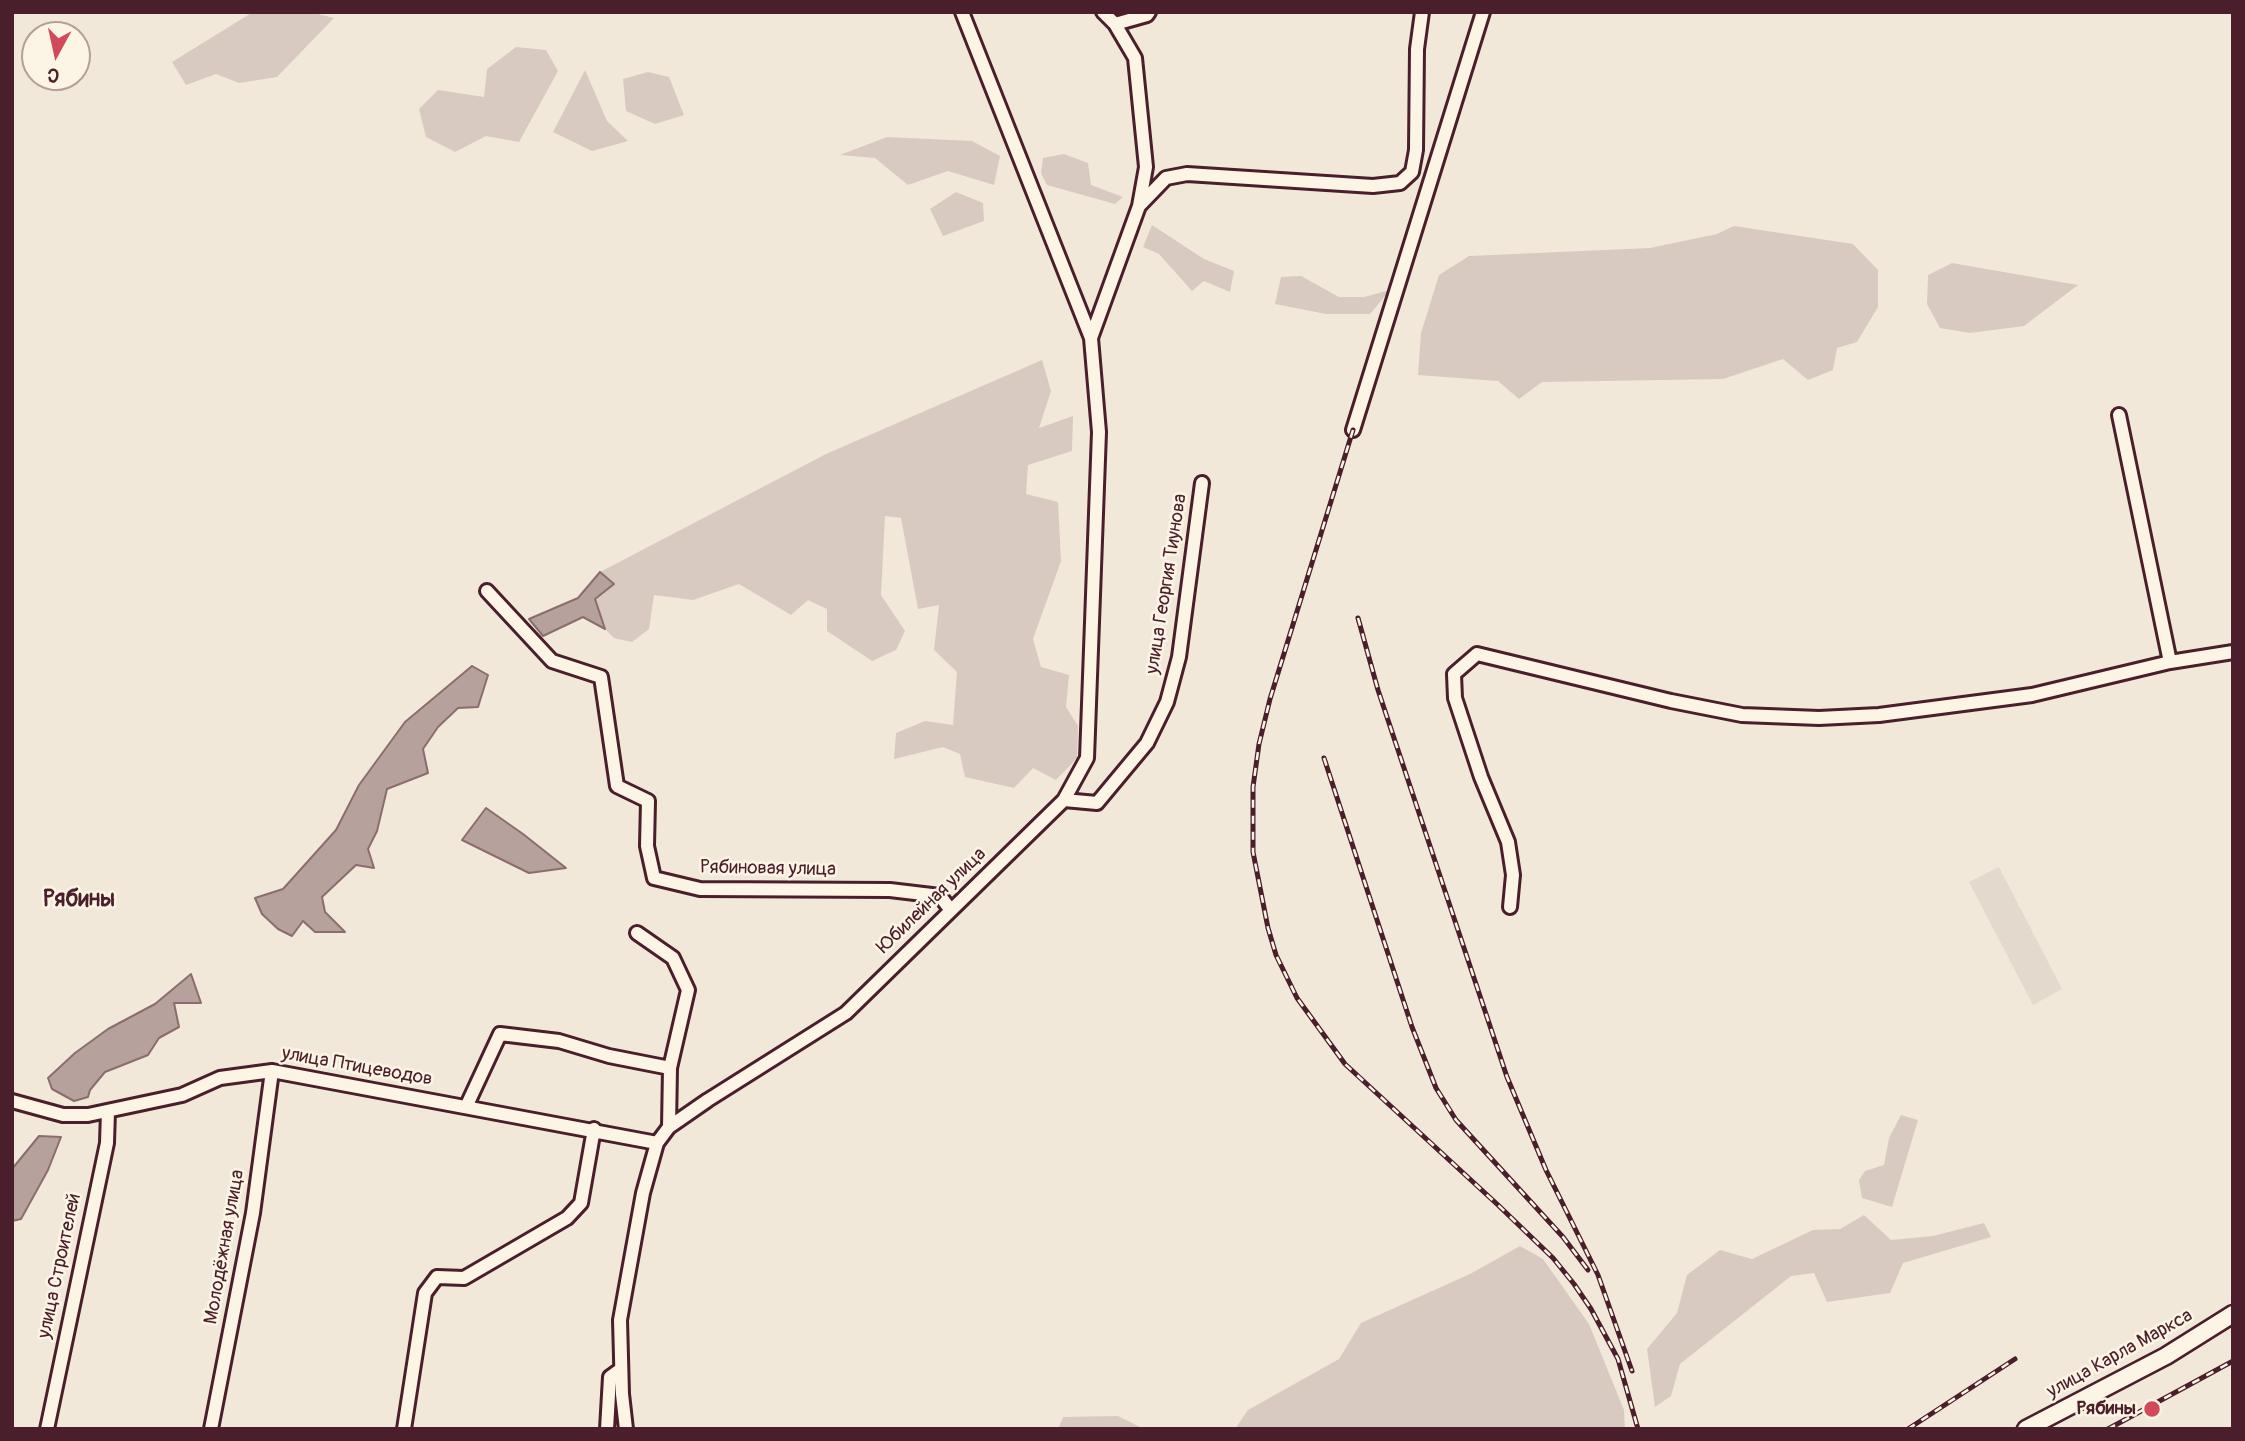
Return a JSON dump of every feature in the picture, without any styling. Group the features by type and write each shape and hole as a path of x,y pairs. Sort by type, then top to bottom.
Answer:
{"main road":[{"name":"улица Карла Маркса","path":"2026,1429 2165,1356 2233,1314"}],"street":[{"name":"Юбилейная улица","path":"626,1429 620,1320 643,1193 657,1143 669,1127 846,1013 1064,800 1087,758 1091,712 1098,432 1091,338 962,12"},
{"path":"1091,338 1139,206 1146,167 1135,58 1115,24 1103,12"},
{"path":"1115,24 1147,15 1149,12"},
{"path":"1139,206 1166,178 1187,174 1373,186 1400,183 1412,172 1416,150 1417,49 1422,12"},
{"path":"1353,430 1483,12"},
{"path":"2119,415 2170,662"},
{"name":"улица Георгия Тиунова","path":"1064,800 1097,803 1147,743 1167,702 1179,657 1202,483"},
{"name":"Рябиновая улица","path":"487,591 552,661 601,677 617,786 648,801 647,846 654,878 700,889 890,890 940,896 950,909"},
{"path":"1510,907 1513,875 1508,842 1480,777 1455,698 1454,674 1477,653 1671,701 1742,715 1819,718 1879,715 2032,695 2170,662 2233,652"},
{"path":"637,933 673,958 688,990 670,1068 669,1127"},
{"path":"467,1105 500,1034 559,1041 609,1056 670,1068"},
{"name":"улица Птицеводов","path":"12,1101 63,1115 108,1111 182,1095 220,1078 272,1071 467,1105 657,1143"},
{"name":"Молодёжная улица","path":"211,1429 253,1213 272,1071"},
{"name":"улица Строителей","path":"47,1429 107,1143 108,1111"},
{"path":"404,1429 425,1293 437,1277 464,1278 567,1218 581,1203 594,1129"},
{"path":"607,1429 610,1377 621,1369"}],"shaded area":[{"path":"253,12 310,12 334,18 277,77 239,83 216,74 186,85 172,62"},
{"path":"516,47 546,50 558,71 519,142 486,136 455,152 426,137 419,109 438,90 484,97 487,69"},
{"path":"585,70 607,121 628,141 592,151 553,132"},
{"path":"648,72 669,77 684,115 655,124 626,111 623,79"},
{"path":"887,137 972,141 1000,156 994,185 948,171 908,185 875,158 840,155"},
{"path":"1064,154 1088,163 1091,185 1123,197 1115,204 1047,185 1041,173 1043,158"},
{"path":"956,192 983,203 984,221 943,236 930,209"},
{"path":"1152,225 1204,259 1234,271 1230,292 1204,281 1192,291 1159,254 1143,247"},
{"path":"1734,226 1853,244 1878,270 1878,307 1857,342 1837,348 1833,370 1808,380 1783,359 1723,379 1542,382 1519,399 1498,381 1418,375 1421,333 1439,275 1469,256 1650,248 1717,234"},
{"path":"1952,263 2078,285 2024,326 1970,333 1940,328 1927,304 1928,275"},
{"path":"1301,276 1339,297 1364,297 1390,290 1370,314 1326,314 1275,304 1281,277"},
{"path":"1042,360 1051,391 1039,428 1073,416 1072,451 1028,465 1026,494 1058,502 1061,561 1033,639 1041,667 1069,675 1066,707 1078,726 1077,758 1056,780 1033,768 1014,788 965,777 960,754 943,747 894,759 896,733 925,721 953,725 957,672 934,650 939,605 918,609 901,518 885,516 881,595 905,631 896,650 872,661 827,631 827,609 808,600 791,615 739,584 693,600 654,595 649,629 632,642 614,638 605,629 595,599 613,584 600,572 826,454"},
{"path":"600,572 614,584 595,599 605,629 583,617 543,636 529,619 578,598"},
{"path":"472,666 488,675 478,707 458,708 438,727 423,749 428,773 387,789 377,831 368,849 374,868 356,865 322,897 325,912 345,932 315,932 303,921 292,936 278,929 262,914 255,898 283,889 336,830 359,785 405,722"},
{"path":"486,808 566,868 529,873 462,840"},
{"path":"1999,867 2062,989 2033,1005 1969,882"},
{"path":"191,974 201,1003 174,1003 179,1027 159,1038 148,1055 105,1072 90,1090 88,1097 74,1101 52,1089 48,1078 75,1053 108,1029 155,1004"},
{"path":"1901,1115 1918,1120 1892,1207 1862,1198 1859,1180 1865,1171 1884,1165 1889,1138"},
{"path":"39,1136 61,1137 48,1170 21,1219 12,1221 12,1169"},
{"path":"1864,1215 1891,1240 1933,1236 1984,1223 1991,1237 1903,1263 1890,1293 1827,1302 1814,1273 1791,1276 1680,1364 1671,1396 1655,1407 1647,1349 1677,1313 1687,1275 1720,1250 1752,1259 1813,1230 1840,1229"},
{"path":"1520,1246 1543,1259 1589,1324 1624,1410 1625,1429 1235,1429 1248,1410 1339,1359 1361,1323 1470,1274"},
{"path":"1118,1416 1140,1427 1058,1429 1063,1417"}],"railway":[{"path":"1353,430 1270,699 1259,744 1253,787 1253,852 1268,928 1276,955 1297,998 1345,1064 1498,1205 1553,1258 1574,1284 1618,1359 1638,1429"},
{"path":"1358,618 1378,690 1507,1077 1546,1170 1598,1275 1632,1371"},
{"path":"1324,758 1412,1027 1436,1088 1456,1120 1563,1237 1588,1270"},
{"path":"1908,1429 2015,1359"},
{"path":"2108,1429 2233,1361"}],"place":[{"name":"Рябины","path":"2152,1409"}],"district":[{"name":"Рябины","path":"79,900"}]}
